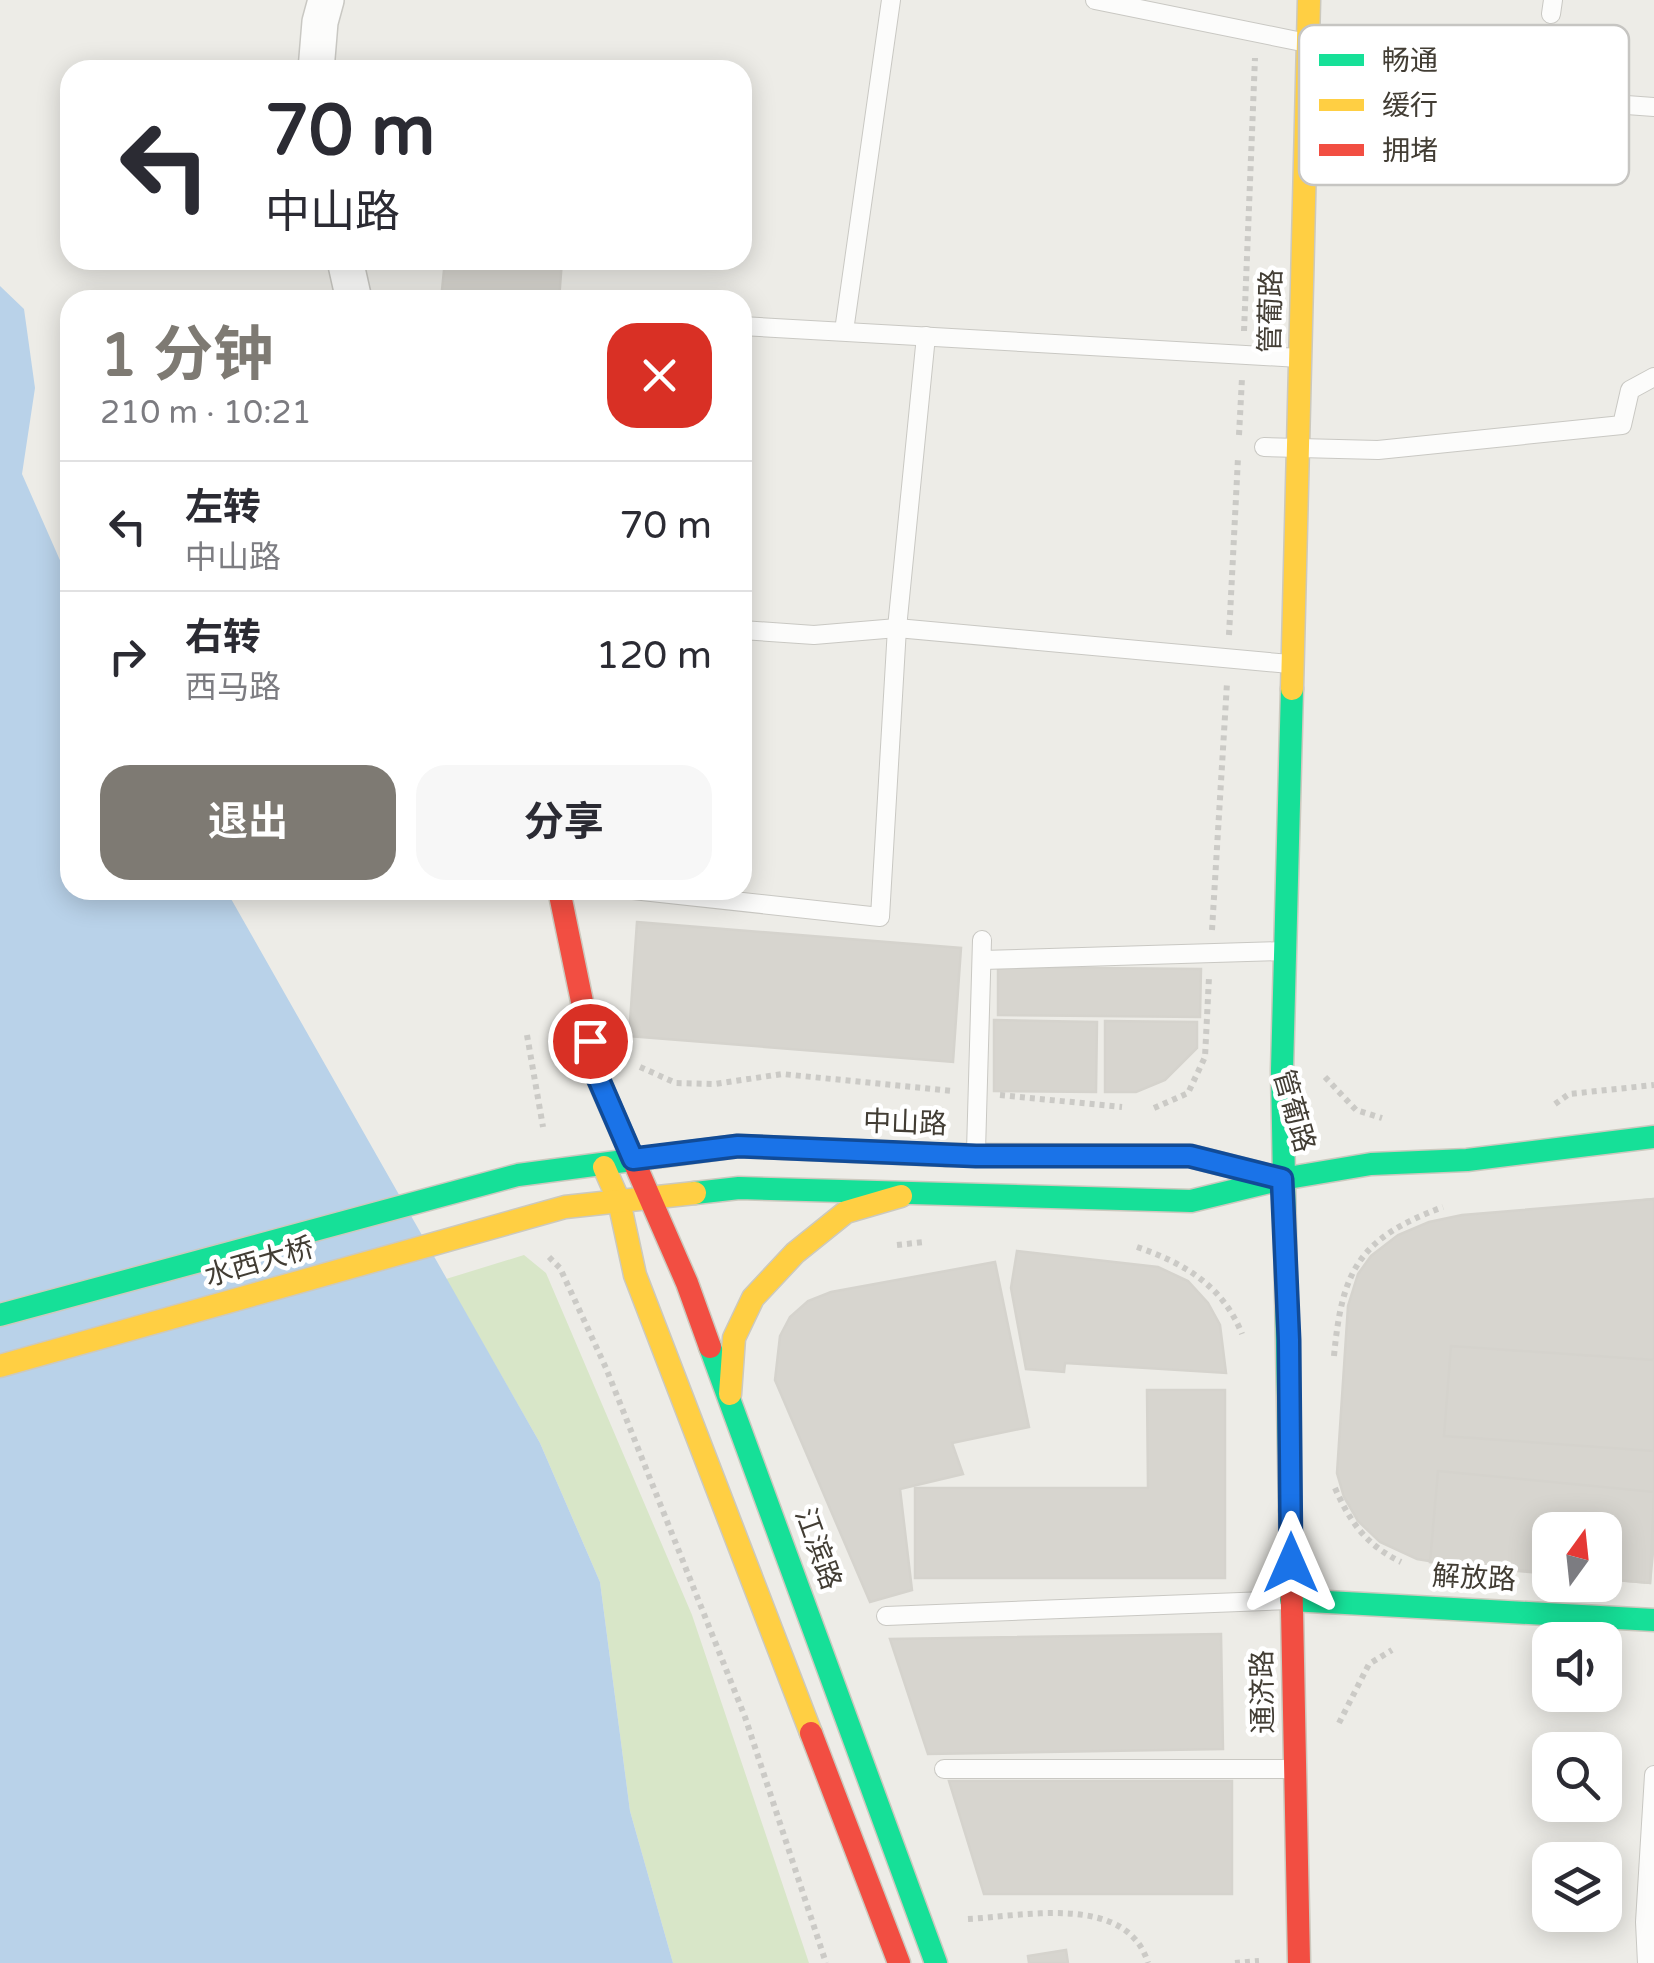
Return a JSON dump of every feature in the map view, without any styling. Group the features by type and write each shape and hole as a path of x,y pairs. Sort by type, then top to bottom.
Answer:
{"main road":[{"name":"管葡路","path":"1282,1179 1284,951 1304,185"},
{"name":"江滨路","path":"562,900 598,1078 730,1399 936,1963"},
{"name":"管葡路","path":"1258,1111 1282,1179"},
{"name":"中山路","path":"535,1216 565,1207 739,1188 1191,1202 1282,1179 1371,1164 1468,1160 1654,1137"},
{"name":"中山路","path":"525,1174 599,1156 633,1159 738,1146 976,1156 1190,1156 1282,1179"},
{"path":"599,1156 619,1202 634,1275 899,1963"},
{"name":"水西大桥","path":"0,1316 525,1174"},
{"name":"通济路","path":"1282,1179 1289,1340 1299,1963"},
{"path":"730,1399 734,1338 752,1298 795,1253 846,1212 911,1192"},
{"name":"水西大桥","path":"0,1366 535,1216"},
{"name":"解放路","path":"1291,1600 1654,1620"}],"street":[{"path":"317,60 326,0"}],"lane":[{"path":"844,332 891,0"},
{"path":"1095,0 1299,42"},
{"path":"1629,105 1654,107"},
{"path":"752,327 1300,358"},
{"path":"724,900 880,917 897,628 926,336"},
{"path":"1264,447 1378,450 1622,425 1630,390 1654,377"},
{"path":"752,631 814,635 897,628 1291,664"},
{"path":"976,1156 982,940"},
{"path":"982,960 1284,951"},
{"path":"886,1616 1291,1600"},
{"path":"944,1769 1295,1769"},
{"path":"1647,1963 1645,1922 1654,1775"}],"path":[{"path":"1145,1110 1166,1105 1188,1093 1205,1057 1228,659 1261,356 1270,36"},
{"path":"527,1035 543,1128 538,1139"},
{"path":"624,1060 676,1083 715,1084 782,1074 1126,1108"},
{"path":"1323,1074 1356,1110 1386,1120"},
{"path":"1544,1112 1569,1094 1654,1085"},
{"path":"1333,1367 1340,1303 1348,1276 1372,1248 1407,1220 1450,1204"},
{"path":"888,1245 939,1241"},
{"path":"1117,1247 1137,1248 1175,1260 1209,1284 1233,1311 1245,1341"},
{"path":"543,1251 560,1268 614,1386 745,1716 826,1963"},
{"path":"1331,1478 1349,1519 1368,1542 1413,1566"},
{"path":"1338,1734 1351,1695 1368,1664 1396,1648"},
{"path":"961,1900 973,1934"},
{"path":"968,1919 1071,1914 1108,1920 1139,1940 1148,1963"},
{"path":"1236,1963 1260,1962 1258,1946"}],"green space":[{"path":"524,1255 546,1273 692,1615 809,1963 673,1963 630,1811 600,1582 540,1443 446,1279"}],"water":[{"path":"0,286 24,309 35,388 22,474 60,560 60,900 232,900 540,1443 600,1582 630,1811 673,1963 0,1963"}],"building":[{"path":"444,270 561,270 560,290 442,290"},
{"path":"637,922 961,948 953,1062 629,1036"},
{"path":"998,967 1201,969 1200,1017 998,1015"},
{"path":"994,1020 1097,1022 1096,1092 994,1091"},
{"path":"1105,1021 1197,1022 1197,1048 1165,1080 1136,1092 1105,1092"},
{"path":"1654,1199 1654,1301 1454,1323 1443,1221"},
{"path":"1654,1199 1654,1542 1650,1583 1622,1581 1622,1512 1532,1512 1532,1572 1417,1559 1380,1542 1358,1521 1344,1497 1337,1473 1348,1306 1358,1274 1371,1256 1398,1235 1429,1222 1462,1215"},
{"path":"1017,1251 1158,1267 1188,1281 1208,1303 1220,1325 1226,1373 1065,1363 1064,1372 1026,1369 1011,1288"},
{"path":"995,1262 1029,1427 952,1443 963,1474 900,1489 912,1590 870,1602 775,1380 780,1336 790,1317 808,1301 831,1292"},
{"path":"1451,1346 1654,1360 1654,1451 1444,1436"},
{"path":"1147,1390 1225,1390 1225,1578 915,1578 915,1488 1148,1488"},
{"path":"1438,1471 1654,1492 1650,1583 1622,1581 1622,1512 1532,1512 1532,1571 1430,1562"},
{"path":"1221,1634 1223,1749 928,1754 890,1639"},
{"path":"949,1781 1232,1781 1232,1894 984,1894"},
{"path":"1066,1950 1068,1963 1029,1963 1028,1956"}],"traffic: fast":[{"path":"1290,1510 1282,1070 1292,689"},
{"path":"1282,1179 1371,1164 1467,1160 1654,1137"},
{"path":"0,1315 518,1175 738,1146 946,1155"},
{"path":"695,1193 739,1188 1191,1201 1282,1179"},
{"path":"710,1347 936,1963"},
{"path":"1291,1600 1654,1620"}],"traffic: slow":[{"path":"1308,25 1309,0"},
{"path":"1292,689 1304,185"},
{"path":"604,1167 619,1201 635,1275 811,1733"},
{"path":"0,1366 565,1207 695,1193"},
{"path":"730,1394 734,1338 753,1298 795,1253 846,1212 901,1196"}],"traffic: jam":[{"path":"561,900 598,1079 687,1283 710,1347"},
{"path":"946,1155 1190,1156 1274,1177"},
{"path":"1290,1510 1299,1963"},
{"path":"811,1733 899,1963"}],"route":[{"path":"590,1041 598,1078 633,1159 738,1146 976,1156 1190,1156 1282,1179 1289,1340 1291,1563"}]}
